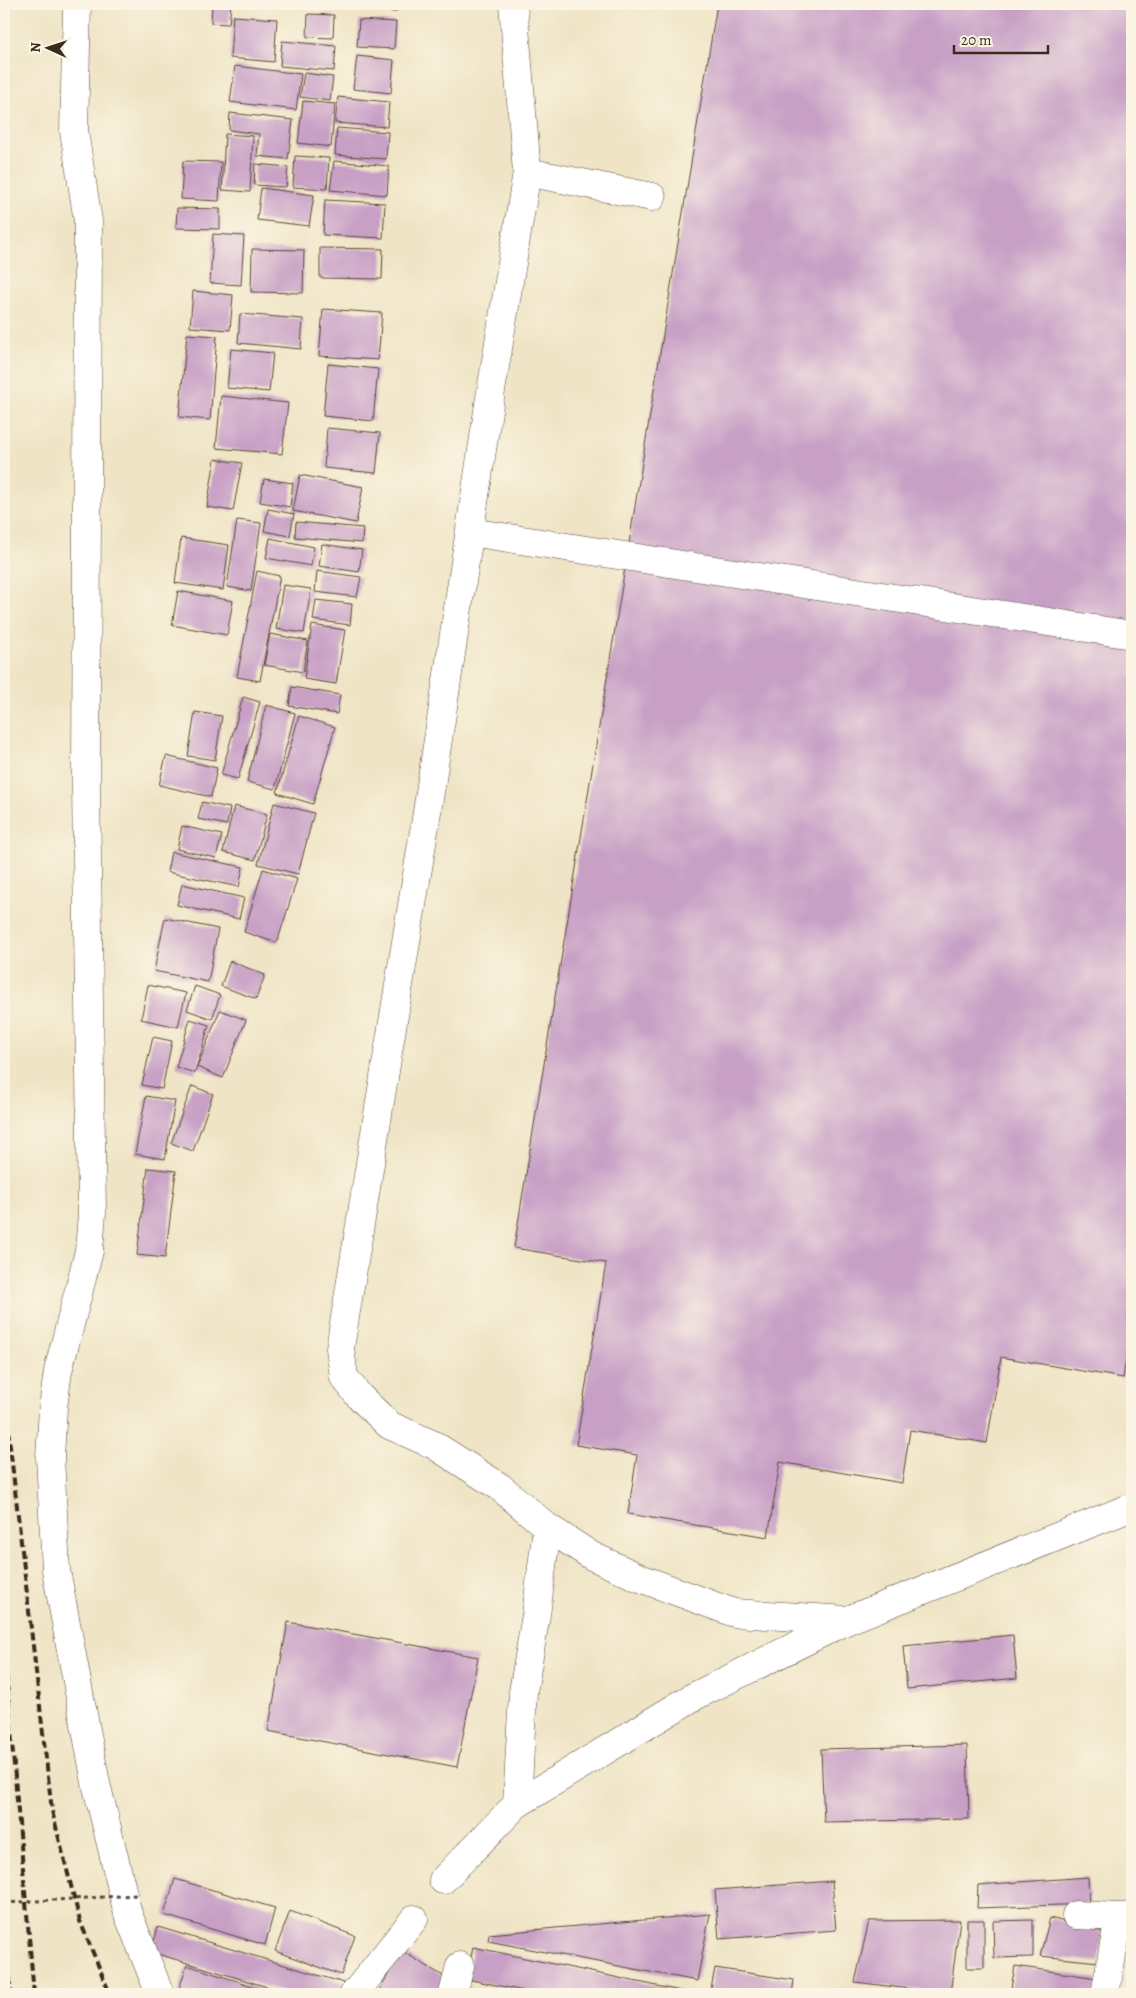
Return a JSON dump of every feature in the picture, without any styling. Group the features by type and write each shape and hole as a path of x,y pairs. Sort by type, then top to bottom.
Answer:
{"street":[{"path":"77,4 74,131 88,230 86,787 92,1213 89,1251 58,1371 53,1408 50,1457 56,1570 96,1783 128,1914 160,1994"},
{"path":"513,4 527,172 424,834 340,1348 344,1377 359,1396 389,1425 434,1445 500,1487 547,1527 592,1556 640,1578 734,1613 848,1620"},
{"path":"527,172 652,198"},
{"path":"470,532 1132,635"},
{"path":"443,1880 517,1804 693,1697 848,1620 1132,1507"},
{"path":"517,1804 523,1692 536,1615 547,1527"},
{"path":"1076,1915 1125,1917 1106,1994"},
{"path":"354,1994 414,1919"},
{"path":"453,1994 460,1966"}],"path":[{"path":"4,1903 137,1894"}],"building":[{"path":"212,4 231,4 229,24 211,23"},
{"path":"359,4 396,4 396,12 359,9"},
{"path":"717,4 1132,4 1132,1324 1123,1378 1001,1357 987,1443 910,1430 902,1483 780,1462 768,1537 628,1514 637,1455 576,1445 606,1263 514,1248"},
{"path":"308,14 334,15 333,38 307,37"},
{"path":"233,16 277,19 274,62 230,58"},
{"path":"359,20 396,22 394,49 357,47"},
{"path":"282,41 336,46 334,71 280,66"},
{"path":"357,56 394,60 391,93 353,89"},
{"path":"235,66 301,74 296,110 230,102"},
{"path":"304,73 333,77 330,101 300,97"},
{"path":"338,97 389,102 387,127 335,123"},
{"path":"303,101 335,104 331,147 298,143"},
{"path":"230,113 293,120 288,159 257,156 259,134 229,130"},
{"path":"337,128 388,132 386,159 335,155"},
{"path":"225,134 253,136 250,192 222,190"},
{"path":"295,156 329,158 327,189 293,187"},
{"path":"183,161 221,162 219,201 181,199"},
{"path":"334,161 389,166 387,195 330,190"},
{"path":"255,164 288,167 286,187 254,185"},
{"path":"261,188 314,195 309,226 257,220"},
{"path":"325,200 385,203 383,238 323,235"},
{"path":"177,208 220,209 220,229 176,228"},
{"path":"213,234 244,236 241,285 210,283"},
{"path":"320,248 383,249 382,279 320,278"},
{"path":"252,249 304,250 303,293 251,292"},
{"path":"193,291 233,295 230,330 190,327"},
{"path":"323,309 382,313 378,360 319,356"},
{"path":"240,314 303,319 301,349 238,343"},
{"path":"187,334 217,336 210,420 179,417"},
{"path":"231,349 273,353 269,392 227,388"},
{"path":"328,364 378,369 373,421 323,416"},
{"path":"221,396 288,403 282,454 216,448"},
{"path":"327,428 380,433 376,473 324,468"},
{"path":"215,459 242,463 233,511 207,507"},
{"path":"300,475 363,487 356,523 293,511"},
{"path":"264,479 293,483 290,507 260,502"},
{"path":"268,509 294,514 290,536 264,531"},
{"path":"237,520 261,523 251,591 227,587"},
{"path":"296,522 363,528 362,543 295,537"},
{"path":"181,538 229,545 223,590 175,583"},
{"path":"270,538 314,547 311,566 266,558"},
{"path":"322,544 362,550 359,572 319,566"},
{"path":"257,571 280,576 260,681 237,677"},
{"path":"317,571 361,577 357,597 315,592"},
{"path":"283,585 311,589 304,633 276,629"},
{"path":"178,591 233,601 227,635 172,625"},
{"path":"316,600 352,604 350,625 313,620"},
{"path":"312,625 345,630 336,684 304,679"},
{"path":"270,634 308,641 303,672 264,665"},
{"path":"292,687 340,695 337,714 289,706"},
{"path":"243,697 260,702 238,779 221,775"},
{"path":"266,705 295,713 275,789 247,782"},
{"path":"195,712 222,716 215,760 188,756"},
{"path":"299,716 335,727 313,804 277,793"},
{"path":"166,756 217,768 211,797 159,785"},
{"path":"202,802 230,808 227,825 198,819"},
{"path":"274,803 314,813 298,874 258,864"},
{"path":"234,806 267,814 255,860 223,852"},
{"path":"182,826 222,835 216,858 177,849"},
{"path":"171,852 243,867 239,887 167,872"},
{"path":"263,869 297,879 277,943 244,932"},
{"path":"182,884 244,898 239,919 177,905"},
{"path":"165,918 218,929 208,982 154,971"},
{"path":"230,961 265,975 256,999 221,986"},
{"path":"148,985 186,993 178,1027 141,1019"},
{"path":"195,986 220,995 212,1019 187,1010"},
{"path":"220,1010 246,1020 223,1078 197,1067"},
{"path":"190,1019 209,1025 195,1073 176,1067"},
{"path":"153,1037 172,1041 162,1089 142,1085"},
{"path":"192,1086 213,1094 193,1151 171,1143"},
{"path":"146,1096 175,1101 165,1159 135,1154"},
{"path":"148,1168 176,1171 165,1258 137,1255"},
{"path":"288,1622 478,1657 457,1767 268,1731"},
{"path":"1013,1635 1017,1678 907,1689 903,1646"},
{"path":"967,1745 969,1819 824,1822 821,1749"},
{"path":"1088,1877 1089,1904 977,1908 978,1885"},
{"path":"175,1879 275,1908 265,1945 164,1915"},
{"path":"832,1881 836,1930 719,1939 715,1890"},
{"path":"290,1911 355,1936 341,1975 275,1951"},
{"path":"710,1914 697,1981 488,1941 489,1934"},
{"path":"1050,1918 1102,1932 1099,1962 1040,1956"},
{"path":"960,1920 950,1994 855,1982 869,1921"},
{"path":"967,1920 984,1920 984,1968 967,1968"},
{"path":"1033,1920 1033,1957 994,1958 993,1921"},
{"path":"158,1927 344,1983 340,1994 291,1994 151,1952"},
{"path":"473,1947 690,1993 538,1994 467,1979"},
{"path":"402,1951 448,1979 439,1994 377,1994"},
{"path":"187,1965 277,1994 177,1994"},
{"path":"1015,1966 1097,1978 1095,1994 1010,1994"},
{"path":"715,1968 794,1980 792,1994 710,1994"},
{"path":"461,1987 492,1993 492,1994 460,1994"}],"railway":[{"path":"4,1394 52,1811 80,1921 110,1994"},
{"path":"4,1651 34,1994"},
{"path":"4,1917 11,1994"}]}
